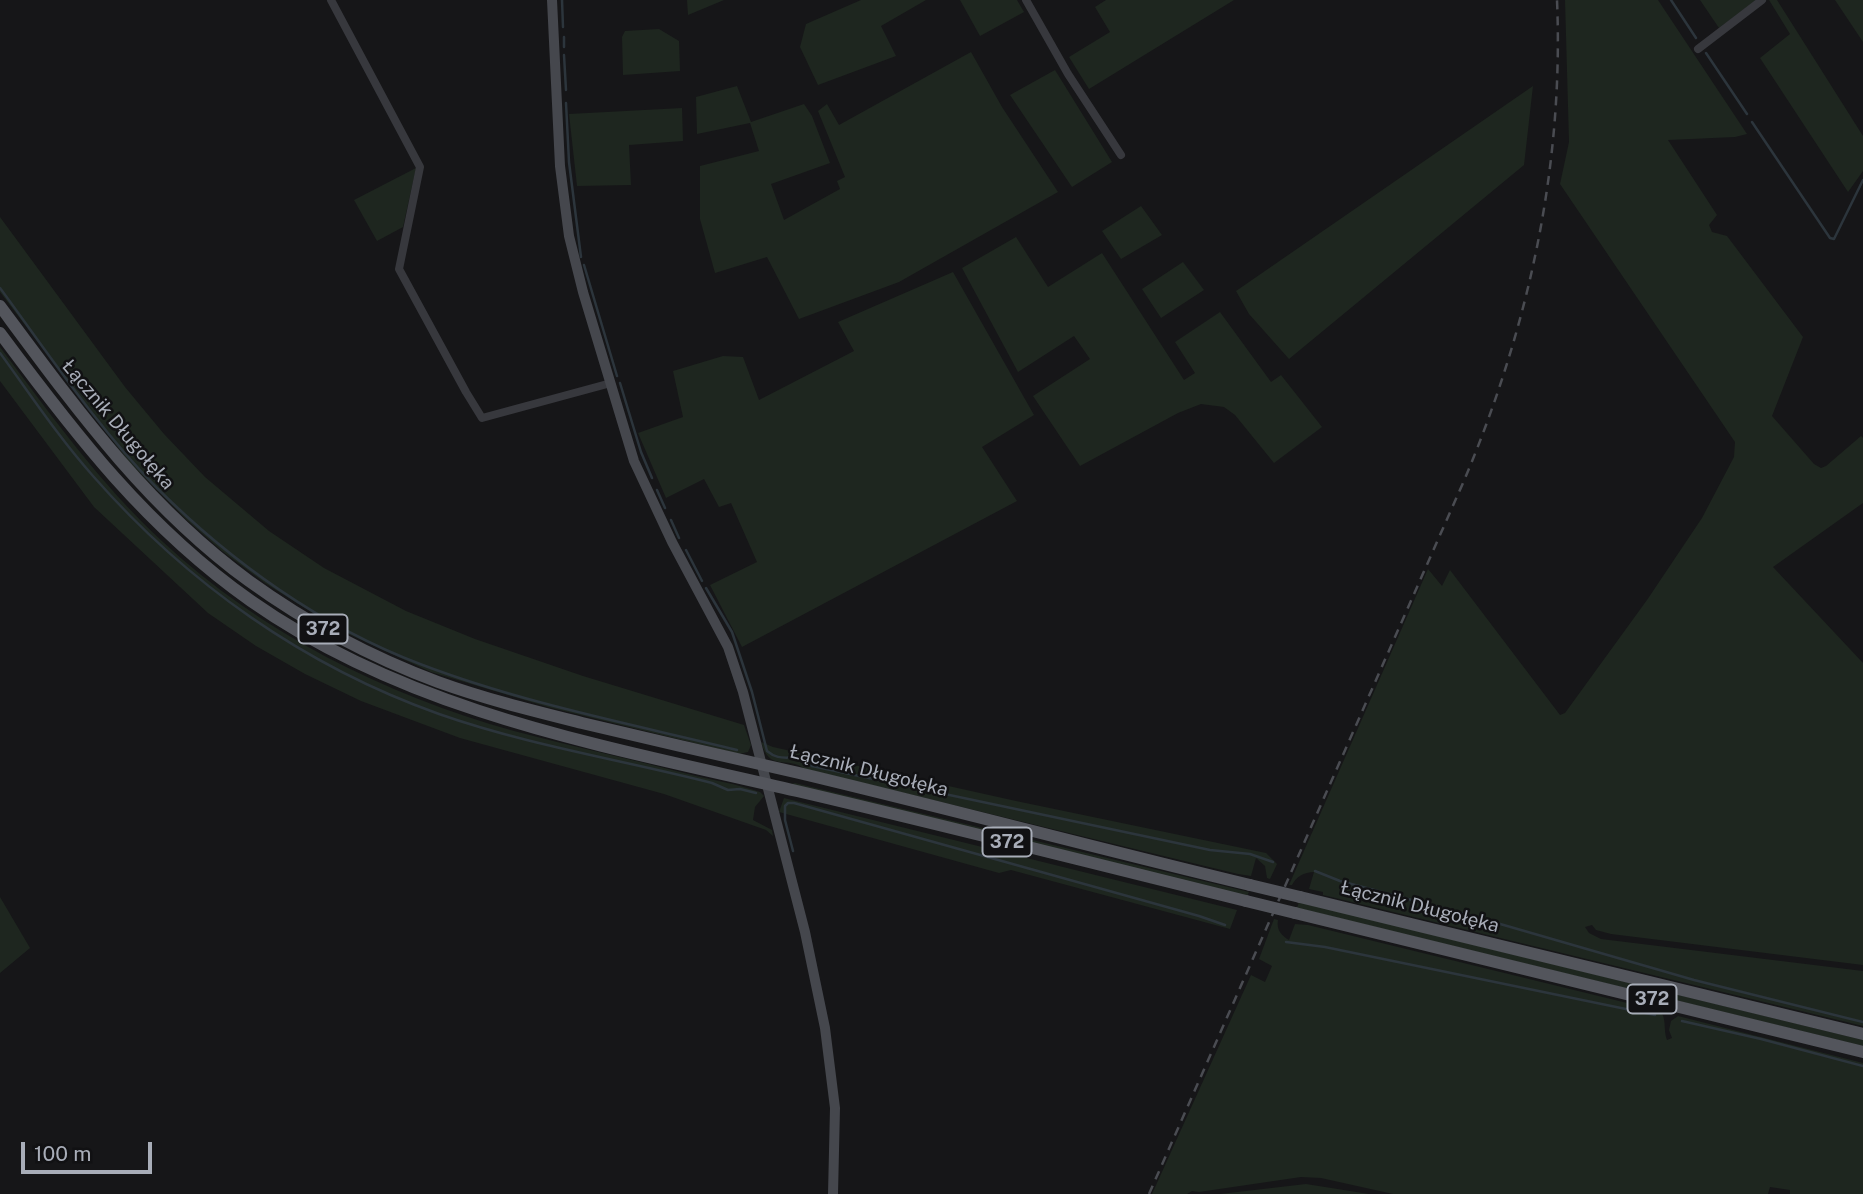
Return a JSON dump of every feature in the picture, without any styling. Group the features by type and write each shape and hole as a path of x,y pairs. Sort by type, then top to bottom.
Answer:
{"main road":[{"name":"Łącznik Długołęka","path":"0,306 97,436 154,500 196,539 233,569 308,619 390,662 467,692 520,707 1863,1034"},
{"name":"Łącznik Długołęka","path":"0,333 75,433 142,509 181,547 219,578 310,639 374,672 459,706 615,749 1863,1052"}],"street":[{"path":"331,0 420,167 399,269 482,418 611,383"},
{"path":"552,0 560,166 569,236 634,461 672,542 728,647 743,692 805,932 825,1028 835,1108 833,1194"},
{"path":"1026,0 1068,74 1121,155"},
{"path":"1698,49 1762,0"}],"shaded area":[{"path":"687,0 724,0 688,15"},
{"path":"861,0 926,0 881,26 896,56 818,85 800,47 806,24"},
{"path":"960,0 1017,0 1024,12 980,36"},
{"path":"1106,0 1234,0 1089,89 1069,57 1110,32 1095,7"},
{"path":"1565,0 1658,0 1747,134 1668,140 1717,215 1709,225 1712,232 1727,236 1803,337 1772,416 1814,464 1821,468 1861,436 1863,438 1863,503 1773,567 1863,663 1863,965 1611,934 1596,930 1592,925 1585,927 1589,933 1601,939 1863,971 1863,1026 1323,895 1323,892 1309,889 1314,872 1301,876 1289,885 1428,569 1442,586 1450,570 1560,715 1565,713 1647,600 1702,518 1734,457 1735,442 1560,184 1569,142"},
{"path":"1700,0 1756,0 1719,28"},
{"path":"1769,0 1777,0 1863,136 1863,171 1848,192 1760,58 1790,34"},
{"path":"1835,0 1863,0 1863,42"},
{"path":"659,29 679,41 680,71 623,75 622,37 625,31"},
{"path":"971,52 1002,107 1058,192 899,282 799,319 767,257 715,273 700,219 700,166 759,151 750,123 697,134 696,97 737,86 751,122 804,104 812,116 830,163 771,184 784,220 840,189 837,181 845,177 818,111 827,104 839,125"},
{"path":"1055,70 1112,162 1072,187 1010,95"},
{"path":"1533,86 1524,165 1289,359 1249,314 1236,291"},
{"path":"682,108 683,141 629,145 631,185 577,186 569,114"},
{"path":"416,168 403,227 377,241 354,200"},
{"path":"1141,206 1162,235 1121,259 1102,231"},
{"path":"0,217 125,387 164,434 205,477 269,531 324,568 406,611 475,639 583,676 744,725 751,745 748,752 739,754 548,707 431,672 340,630 265,583 188,521 128,461 0,292"},
{"path":"1016,237 1048,287 1102,253 1184,380 1195,373 1175,342 1220,312 1271,382 1281,375 1322,427 1274,463 1235,415 1224,407 1201,404 1178,413 1080,466 1033,396 1090,359 1074,336 1018,372 962,268"},
{"path":"1183,262 1204,290 1161,318 1142,289"},
{"path":"953,272 1034,415 982,447 1017,501 742,647 710,585 757,562 731,503 719,507 704,479 666,498 638,433 683,417 673,371 723,356 743,357 759,400 854,351 838,322"},
{"path":"0,347 77,448 140,520 201,575 283,632 372,679 466,716 535,737 760,792 764,796 755,807 753,820 772,830 773,836 766,830 664,794 460,738 361,701 256,646 208,613 94,507 0,381"},
{"path":"761,742 773,747 1016,801 1266,853 1277,864 1270,879 1267,878 1265,866 1256,858 1251,876 1238,874 779,762 769,757"},
{"path":"791,784 1249,892 1247,896"},
{"path":"784,798 1237,910 1230,929 1011,870 999,873 779,812"},
{"path":"0,897 30,948 0,973"},
{"path":"1299,902 1863,1040 1863,1046 1297,908"},
{"path":"1274,919 1278,920 1280,932 1289,940 1295,924 1308,925 1660,1011 1667,1040 1672,1038 1669,1030 1671,1021 1678,1016 1863,1063 1863,1194 1790,1194 1790,1190 1770,1187 1768,1194 1393,1194 1321,1178 1301,1177 1192,1191 1187,1194 1152,1194 1251,975 1265,982 1272,966 1259,959"},
{"path":"1306,1184 1369,1194 1220,1194"}],"waterway":[{"path":"562,0 563,27"},
{"path":"1671,0 1696,38"},
{"path":"564,37 564,47"},
{"path":"1706,53 1747,114"},
{"path":"564,55 566,90"},
{"path":"566,103 569,162 581,257"},
{"path":"1752,122 1830,238 1834,239 1863,180"},
{"path":"584,265 617,376"},
{"path":"0,288 95,416 157,488 216,542 313,612 384,649 459,678 577,712 737,750"},
{"path":"0,353 68,447 129,515 208,586 295,646 341,672 389,694 472,725 712,783 728,790 740,789 756,793"},
{"path":"620,383 641,452 652,478"},
{"path":"657,490 665,508"},
{"path":"671,520 679,538"},
{"path":"686,550 702,581"},
{"path":"706,588 732,632 752,692 767,751 772,754 802,759 812,766 1210,850 1250,854 1273,862"},
{"path":"793,851 785,820 785,806 788,803 1225,925"},
{"path":"1315,871 1340,881 1694,980 1863,1022"},
{"path":"1286,942 1325,947 1655,1015"},
{"path":"1682,1021 1863,1066"}],"railway":[{"path":"1149,1194 1463,483 1486,425 1523,307 1537,247 1554,124 1558,62 1557,0"}]}
